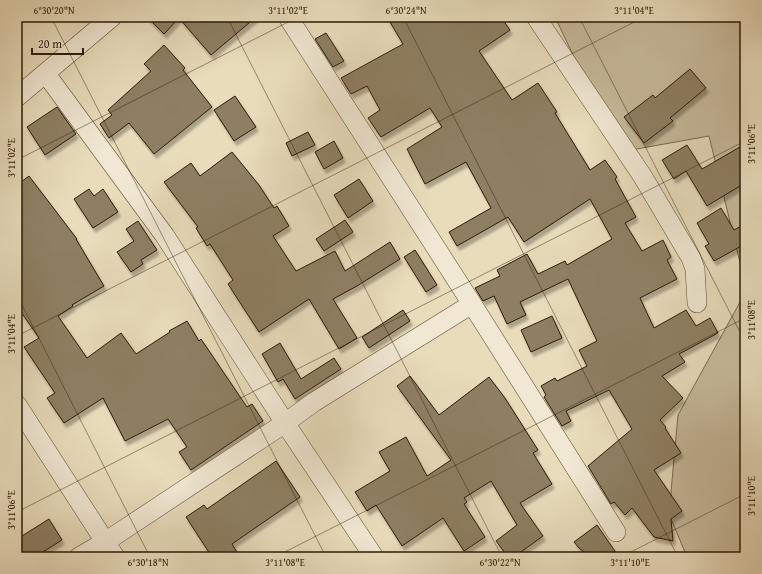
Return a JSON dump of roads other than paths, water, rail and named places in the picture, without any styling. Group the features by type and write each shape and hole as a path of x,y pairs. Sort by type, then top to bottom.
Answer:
{"street":[{"path":"17,97 112,17"},
{"path":"288,17 616,532"},
{"path":"536,17 643,177 691,258 695,269 697,303"},
{"path":"46,74 165,236 285,423 374,557"},
{"path":"79,557 110,549 314,402 472,304"},
{"path":"17,405 110,549"}]}
